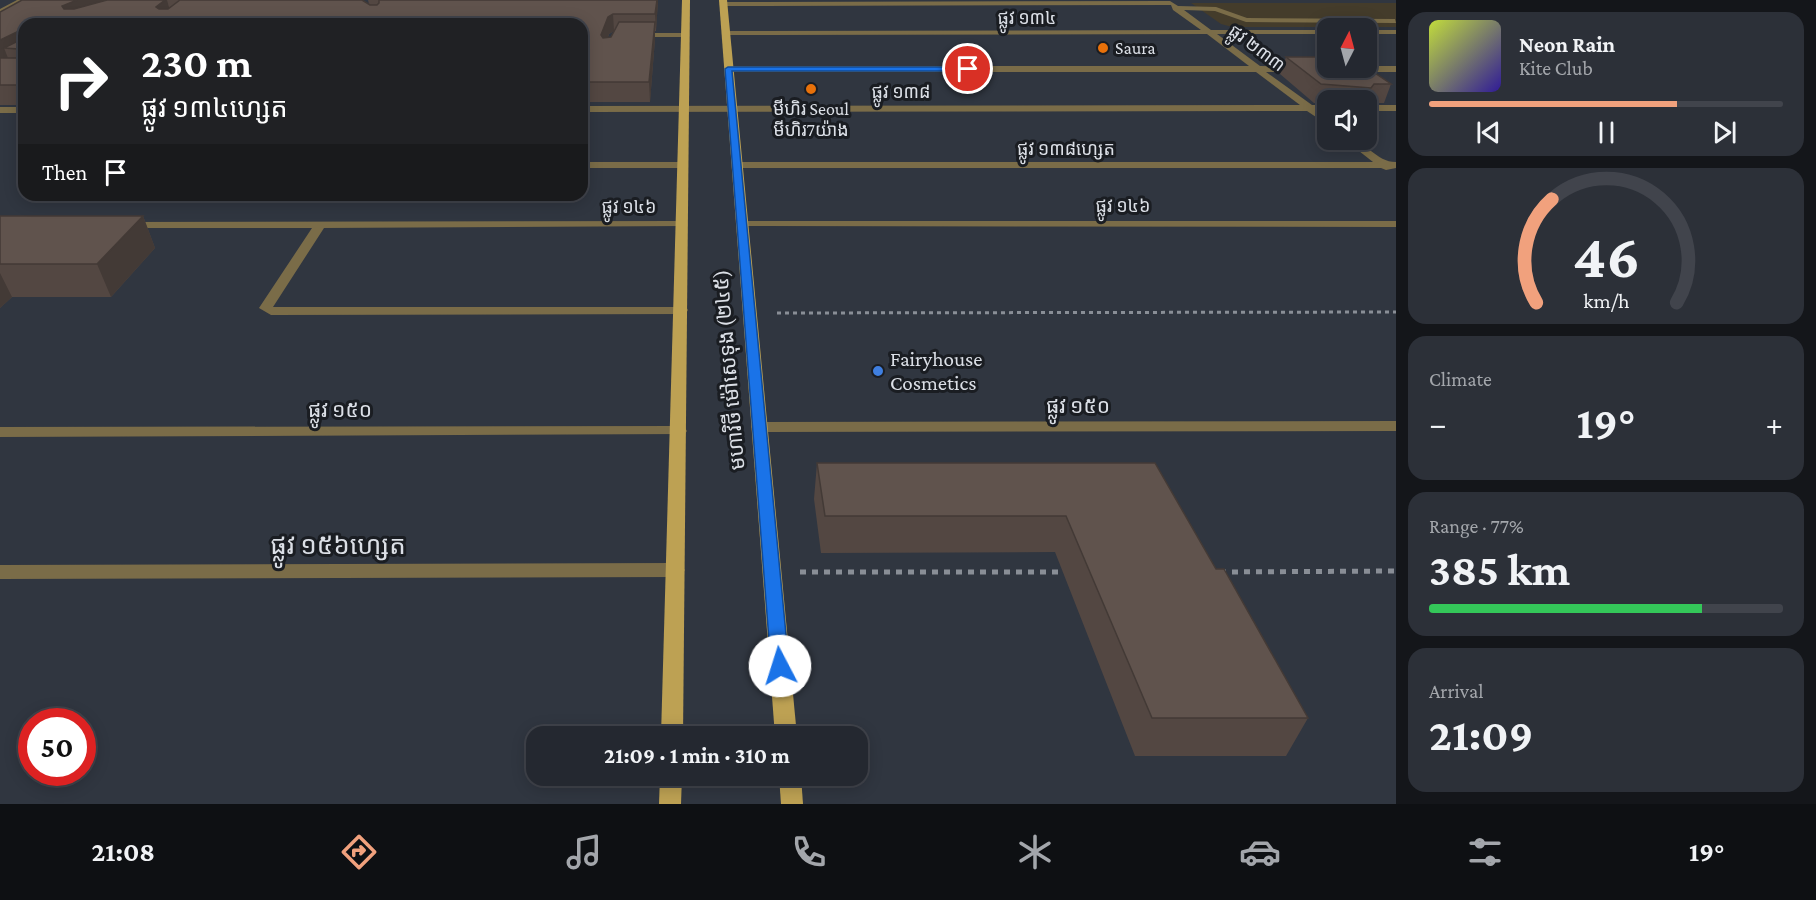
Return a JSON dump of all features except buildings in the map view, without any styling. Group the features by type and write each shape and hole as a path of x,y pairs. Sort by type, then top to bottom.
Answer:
{"main road":[{"name":"មហាវិថី ម៉ៅសេទុង (២៤៥)","path":"672,726 686,0"},
{"name":"មហាវិថី ម៉ៅសេទុង (២៤៥)","path":"723,2 785,726"},
{"path":"670,804 671,786"},
{"path":"791,786 792,804"}],"street":[{"path":"0,12 22,0"},
{"path":"723,2 1171,3 1216,9 1246,20 1317,22"},
{"name":"ផ្លូវ ២៣៣","path":"1171,3 1317,114"},
{"path":"1377,21 1395,21"},
{"name":"ផ្លូវ ១៣៤","path":"726,33 1317,30"},
{"path":"1377,32 1396,32"},
{"path":"630,35 685,35"},
{"path":"728,69 1314,69"},
{"path":"1377,69 1396,69"},
{"name":"ផ្លូវ ១៣៨","path":"588,109 1317,108"},
{"path":"1377,108 1396,108"},
{"path":"0,110 18,110"},
{"path":"1364,150 1396,174"},
{"path":"588,165 683,165"},
{"name":"ផ្លូវ ១៣៨ហ្សេត","path":"737,165 1396,165"},
{"name":"ផ្លូវ ១៤៦","path":"118,225 682,224"},
{"name":"ផ្លូវ ១៤៦","path":"742,224 1396,224"},
{"path":"320,225 266,308 271,311 681,310"},
{"name":"ផ្លូវ ១៥០","path":"759,427 1396,426"},
{"name":"ផ្លូវ ១៥០","path":"0,432 679,431"},
{"name":"ផ្លូវ ១៥៦ហ្សេត","path":"0,572 676,570"}],"path":[{"path":"750,313 1396,312"},
{"path":"1216,572 1396,571"},
{"path":"772,572 1072,572"}],"shaded area":[{"path":"1191,3 1396,3 1396,27 1377,27 1377,18 1317,18 1317,27 1232,27 1221,24"}],"place":[{"name":"Saura","path":"1103,48"},
{"name":"មីហិរ Seoul មីហិរ7យ៉ាង","path":"811,89"},
{"name":"Fairyhouse Cosmetics","path":"878,371"}],"route":[{"path":"780,666 728,69 968,69"}]}
